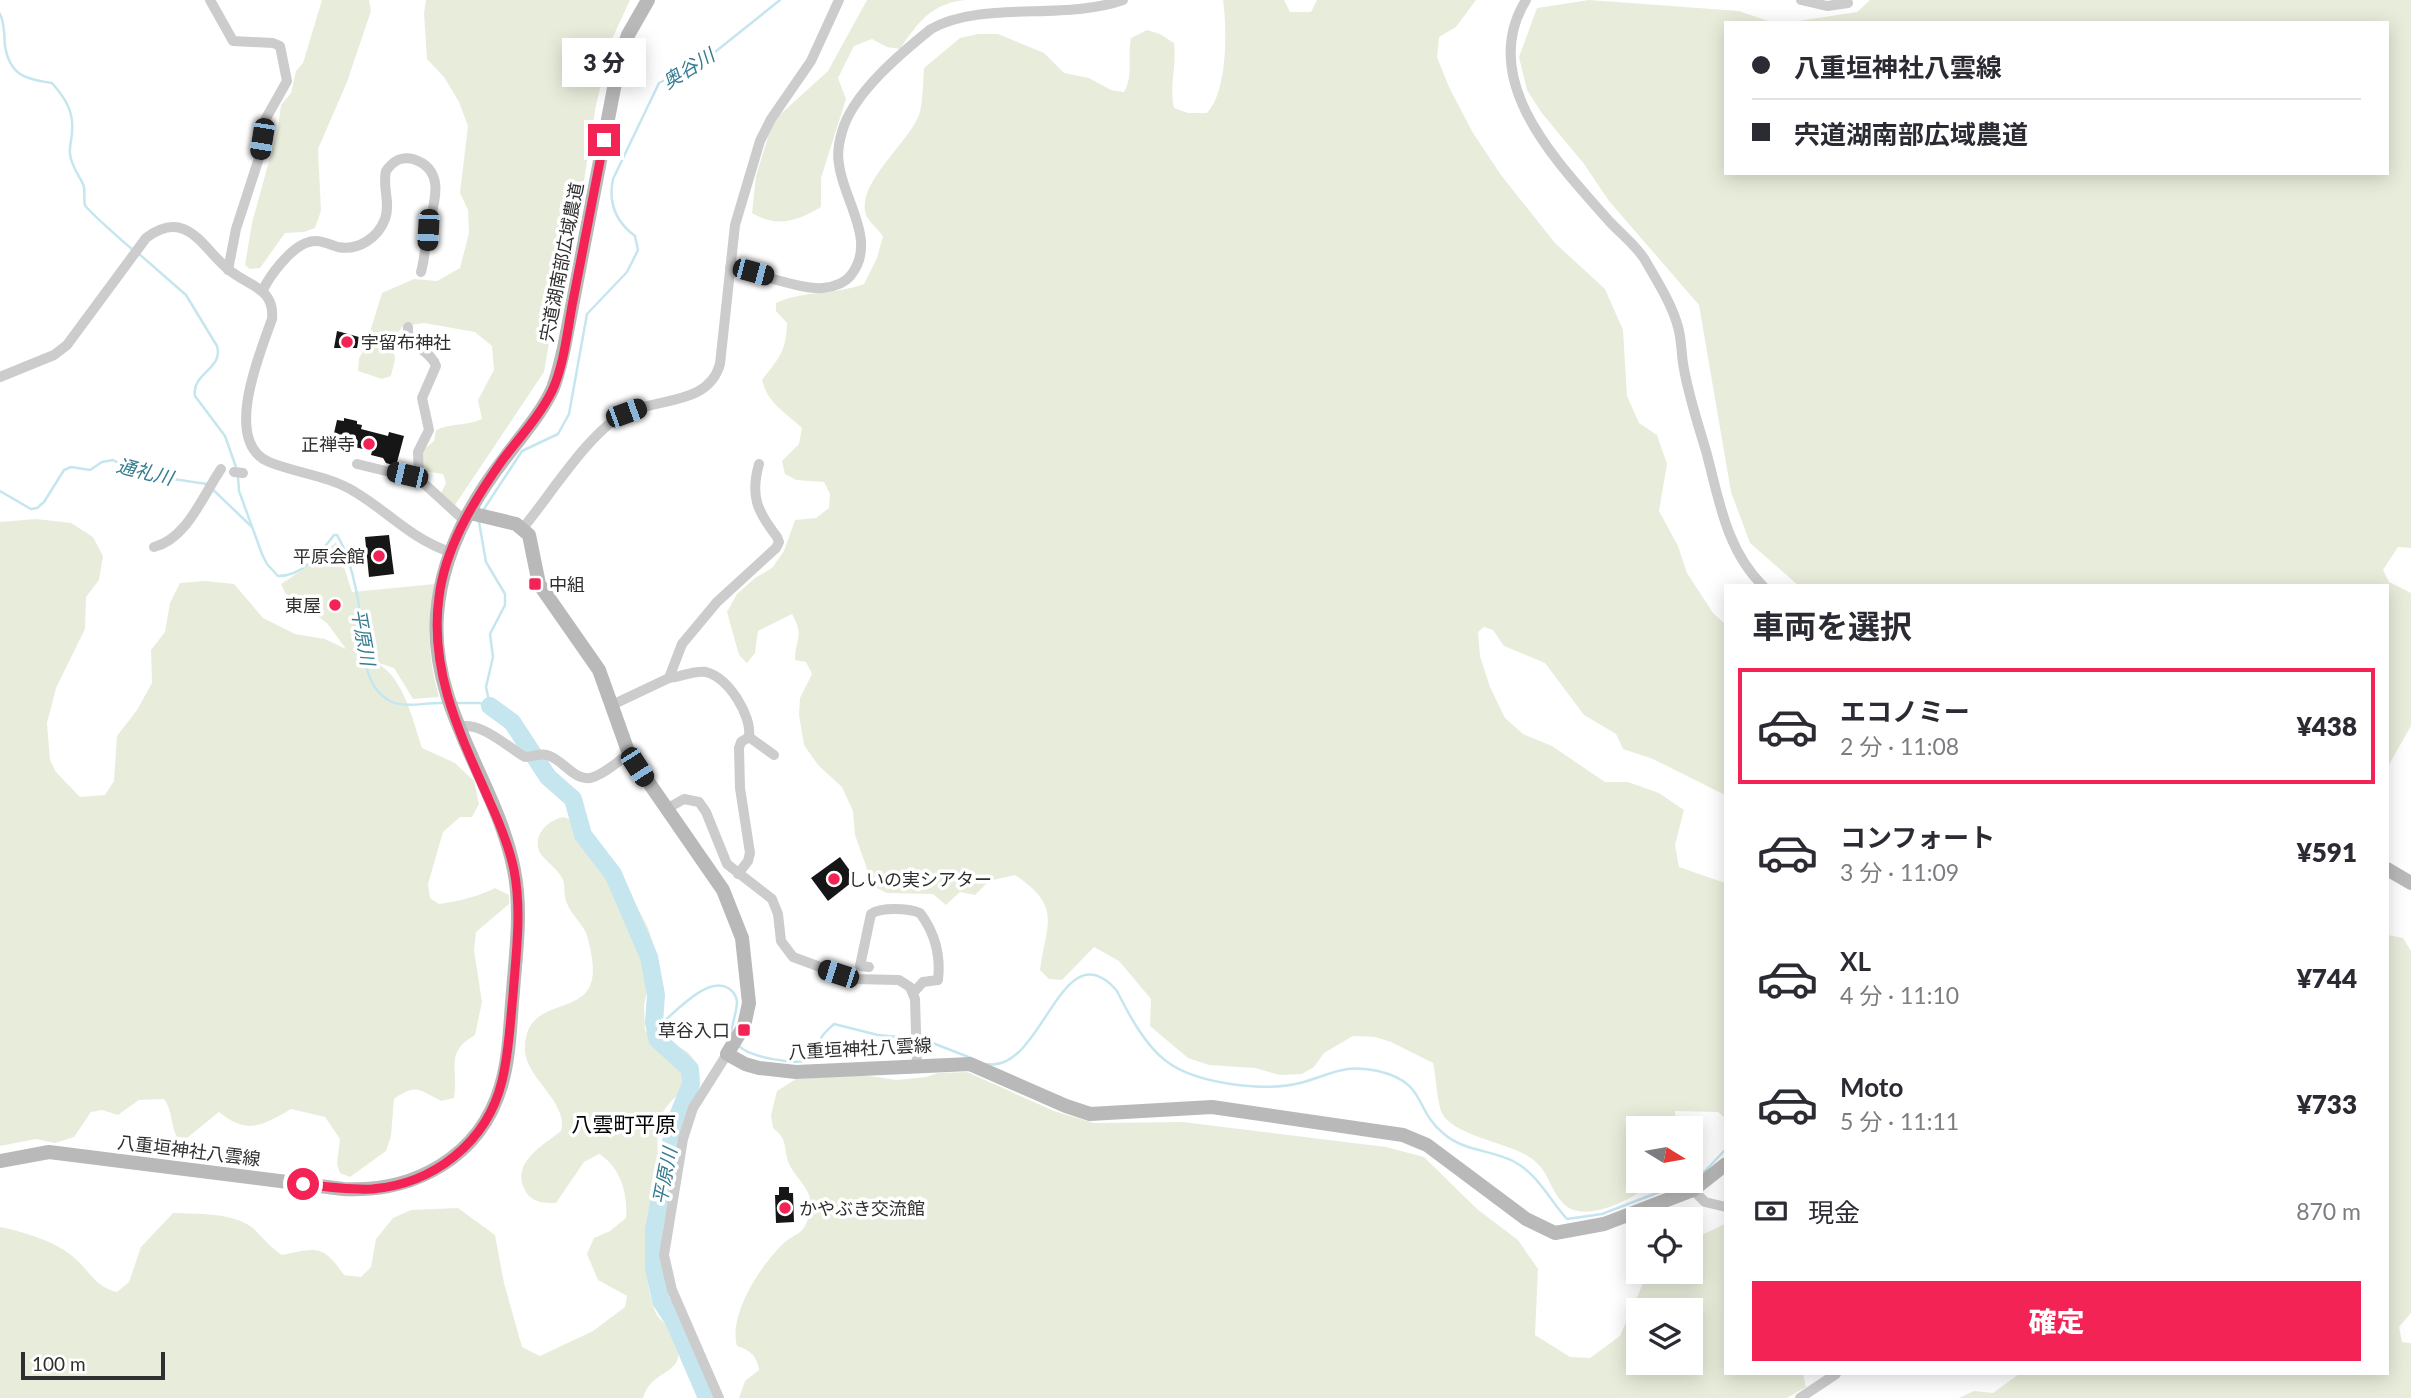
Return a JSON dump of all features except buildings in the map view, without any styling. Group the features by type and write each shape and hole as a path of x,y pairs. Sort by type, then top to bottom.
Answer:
{"main road":[{"name":"宍道湖南部広域農道","path":"468,517 500,463 552,390 564,348 619,62 628,35 648,0"},
{"path":"468,517 506,521 523,528 533,544 539,583 592,657 629,754 715,876 729,902 742,938 749,1003 744,1026 732,1046"},
{"name":"八重垣神社八雲線","path":"0,1161 49,1152 357,1189 387,1187 416,1180 455,1157 487,1120 502,1085 509,1041 517,934 516,883 508,847 448,699 437,653 439,593 450,552 468,517"},
{"path":"2389,870 2411,883"},
{"name":"八重垣神社八雲線","path":"732,1046 744,1064 788,1072 970,1064 1090,1114 1212,1107 1403,1135 1427,1145 1526,1219 1555,1233 1604,1224 1683,1194"},
{"name":"八重垣神社八雲線","path":"1703,1182 1724,1166"}],"street":[{"path":"210,0 233,41 273,43 281,46 288,76 285,87 265,120 259,158 236,229 228,270"},
{"path":"523,528 585,451 613,421 643,407 692,395 710,384 720,364 735,225 760,141 771,119 811,61 839,0"},
{"path":"730,268 812,288 832,286 848,279 858,262 862,242 838,162 842,131 860,97 933,28 967,12 1076,8 1123,0"},
{"path":"1526,0 1513,26 1510,52 1512,75 1518,95 1536,128 1561,163 1643,256 1672,311 1679,329 1688,387 1721,512 1741,559 1761,584"},
{"path":"1801,0 1827,6 1848,3"},
{"path":"262,290 291,254 308,242 318,241 347,247 365,243 373,237 382,226 387,213 386,171 395,161 406,158 424,164 432,177 437,194 421,272"},
{"path":"0,377 54,355 67,345 138,248 154,232 169,228 183,230 202,239 228,270 262,290 271,301 272,318 244,419 254,450 267,461 354,491 421,541 450,552"},
{"path":"408,327 411,341 432,356 436,366 422,398 421,405 429,430 418,452 419,479"},
{"path":"357,464 419,479 468,517"},
{"path":"668,678 682,643 717,602 770,554 779,542 757,506 754,484 759,464"},
{"path":"154,547 164,545 179,533 221,469"},
{"path":"611,705 668,678 696,672 719,678 730,690 751,726 749,737 741,742 739,753 740,788 750,853 748,861 738,874"},
{"path":"458,727 470,726 479,729 533,756 553,757 573,773 588,778 600,775 629,754"},
{"path":"749,737 774,755"},
{"path":"668,808 684,799 699,802 706,812 722,857 738,874 772,899 778,914 781,941 793,957 853,979 899,980 914,992"},
{"path":"869,967 860,966 871,914 877,911 920,912 939,952 940,962 938,980 923,982 914,992 917,1065"},
{"path":"719,1398 673,1290 664,1255 683,1139 693,1108 732,1046"},
{"path":"1697,1194 1705,1202 1724,1207"},
{"path":"1800,1398 1834,1375"}],"green space":[{"path":"322,0 369,0 371,11 347,82 318,149 321,211 315,228 304,232 285,233 260,268 250,269 245,265 252,223 278,128 281,105 291,93 296,71 303,63"},
{"path":"426,0 630,0 612,39 596,105 584,181 564,257 544,372 453,508 440,495 446,483 443,474 416,470 417,455 434,441 436,430 482,419 478,400 494,370 492,346 475,332 424,323 403,326 392,340 395,359 391,376 382,379 358,371 359,358 365,348 382,293 414,279 437,281 460,268 469,233 468,210 460,193 468,126 459,102 444,77 427,59 424,13"},
{"path":"867,0 966,0 935,10 913,30 900,49 887,47 872,39 854,46 838,78 846,99 821,178 821,207 787,221 761,218 752,213 756,176 773,121 828,71"},
{"path":"1223,0 1284,0 1290,12 1311,12 1317,0 1476,0 1456,27 1439,37 1437,57 1473,133 1501,175 1555,243 1605,289 1623,330 1627,396 1639,423 1657,435 1667,464 1659,511 1678,546 1687,573 1713,613 1724,623 1724,794 1653,759 1623,749 1616,734 1584,715 1545,663 1504,646 1493,630 1484,627 1478,632 1480,656 1490,687 1505,718 1523,734 1552,746 1605,782 1628,782 1659,793 1684,810 1675,845 1679,867 1724,883 1724,1117 1718,1112 1675,1111 1675,1116 1626,1116 1626,1194 1636,1194 1611,1206 1585,1212 1574,1210 1559,1199 1545,1173 1526,1155 1455,1126 1441,1111 1433,1063 1391,1042 1375,1037 1353,1036 1324,1053 1314,1067 1302,1074 1280,1075 1255,1068 1209,1065 1188,1058 1150,1026 1151,999 1119,961 1094,947 1062,980 1049,979 1040,970 1047,928 1046,907 1030,886 1015,875 989,881 975,895 960,892 946,905 933,894 887,893 873,886 855,835 853,811 842,787 818,765 804,745 799,715 800,698 812,674 806,662 795,660 799,633 792,614 758,631 755,653 747,663 739,655 727,612 737,594 755,578 772,568 784,551 795,520 816,518 829,508 830,494 824,482 796,480 785,474 782,461 799,444 802,428 773,402 762,380 777,360 785,341 787,323 776,311 776,303 864,284 877,258 883,236 867,218 865,203 876,176 915,124 920,112 924,68 960,38 998,34 1044,53 1064,73 1089,78 1111,90 1124,92 1130,72 1131,38 1147,30 1174,43 1174,108 1188,113 1207,113 1219,90 1225,43"},
{"path":"1589,0 1739,11 1768,21 1724,21 1724,175 2389,175 2389,21 1798,21 1857,12 1870,0 2411,0 2411,548 2398,547 2383,570 2389,582 2411,593 2411,726 2389,764 2389,584 1797,584 1750,543 1731,492 1699,305 1609,201 1527,90 1519,57 1537,8"},
{"path":"36,519 71,523 93,537 103,556 99,580 86,597 85,629 56,688 47,723 50,760 56,772 80,797 105,795 114,781 117,736 137,710 152,683 151,650 165,632 170,603 180,583 205,581 234,584 263,618 295,634 325,639 346,649 327,623 285,593 281,584 314,562 336,542 352,592 435,584 430,641 432,667 439,697 413,699 394,668 364,658 382,666 398,684 422,748 455,763 474,781 479,804 472,817 460,817 443,832 428,884 430,898 439,904 468,898 495,888 509,895 509,904 476,932 474,950 482,1002 475,1035 459,1048 456,1055 454,1098 441,1101 423,1091 413,1090 394,1099 391,1136 386,1151 350,1177 340,1173 337,1164 340,1139 325,1117 291,1109 255,1126 238,1124 219,1112 187,1138 177,1137 164,1099 139,1100 118,1115 102,1110 91,1112 74,1137 55,1143 36,1139 0,1146 0,522"},
{"path":"564,817 574,821 586,848 631,895 648,928 656,952 644,1005 645,1030 653,1043 685,1050 694,1060 700,1078 669,1103 658,1125 658,1173 648,1226 647,1276 655,1311 676,1337 679,1351 674,1365 652,1382 643,1398 0,1398 0,1227 35,1236 60,1248 96,1281 117,1292 129,1282 141,1247 173,1213 237,1219 254,1229 282,1255 318,1251 330,1258 344,1275 361,1277 371,1267 376,1239 393,1218 411,1210 458,1208 495,1235 504,1283 522,1347 540,1356 593,1331 625,1307 627,1296 598,1280 587,1254 594,1238 610,1231 626,1218 622,1182 613,1166 599,1154 584,1162 556,1203 535,1200 526,1192 522,1182 525,1164 537,1150 561,1131 562,1121 559,1110 527,1061 525,1051 528,1031 536,1019 548,1011 575,1001 585,993 592,980 592,959 586,933 565,899 561,876 539,851 540,833 548,824"},
{"path":"2389,935 2403,938 2411,951 2411,1313 2399,1327 2402,1342 2411,1343 2411,1398 1959,1398 1974,1391 1993,1393 2018,1375 2389,1375"},
{"path":"967,1072 1054,1111 1094,1123 1183,1122 1386,1147 1424,1157 1477,1209 1518,1240 1538,1269 1535,1335 1570,1357 1590,1358 1620,1336 1626,1322 1626,1375 1703,1375 1703,1298 1637,1298 1643,1284 1703,1284 1703,1234 1724,1224 1724,1375 1803,1375 1806,1387 1787,1398 739,1398 745,1381 759,1370 752,1354 737,1346 737,1319 742,1305 757,1276 776,1251 803,1229 808,1220 811,1203 808,1192 790,1166 782,1137 773,1128 771,1115 777,1091 796,1079 862,1075 897,1080 938,1073"}],"waterway":[{"name":"奥谷川","path":"484,509 522,451 558,434 569,414 587,314 627,272 638,250 635,236 623,225 615,211 613,179 659,83 705,60 780,0"},
{"name":"平原川","path":"0,14 7,56 15,70 34,80 52,83 68,105 72,118 71,158 84,187 85,205 133,250"},
{"name":"平原川","path":"138,253 186,295 217,346 216,360 198,382 195,396 225,436 237,470"},
{"name":"通礼川","path":"0,491 31,509 37,508 44,502 64,470 71,467 90,470 102,462 113,460 139,474 207,484 252,527"},
{"name":"平原川","path":"238,477 239,491 262,554 278,576 303,568 337,535 350,565 355,586 366,664 373,685 380,694 402,705 443,703"},
{"name":"奥谷川","path":"479,522 486,562 505,594 505,605 490,634 493,657 486,687 490,706"},
{"name":"平原川","path":"457,703 490,706"},
{"name":"平原川","path":"490,706 512,722 548,777 573,799 583,835 613,874 649,957 656,995 654,1022 657,1039 690,1069 691,1084 674,1126 654,1229 654,1268 661,1301 674,1321 707,1398"},
{"path":"987,1064 1006,1061 1023,1048 1066,988 1081,976 1098,976 1117,991 1151,1047 1179,1069 1231,1084 1268,1087 1300,1083 1347,1069 1378,1071 1405,1082 1413,1090 1434,1125 1452,1140 1505,1157 1522,1166 1567,1219 1602,1214 1654,1194"},
{"path":"654,1030 699,992 719,986 730,989 737,999 731,1034"},
{"path":"738,1045 762,1057 804,1061 815,1055 821,1038 834,1024 878,1035 925,1040 971,1058"},
{"path":"1703,1172 1724,1151"}],"place":[{"name":"宇留布神社","path":"347,342"},
{"name":"正禅寺","path":"369,444"},
{"name":"平原会館","path":"379,556"},
{"name":"中組","path":"535,584"},
{"name":"東屋","path":"335,605"},
{"name":"しいの実シアター","path":"834,879"},
{"name":"草谷入口","path":"744,1030"},
{"name":"かやぶき交流館","path":"785,1208"}],"district":[{"name":"八雲町平原","path":"624,1123"}],"route":[{"path":"303,1184 343,1189 373,1189 416,1180 440,1168 468,1145 487,1120 502,1085 509,1041 516,956 517,895 514,871 497,817 449,705 437,653 439,593 457,535 500,463 552,390 564,348 604,140"}]}
